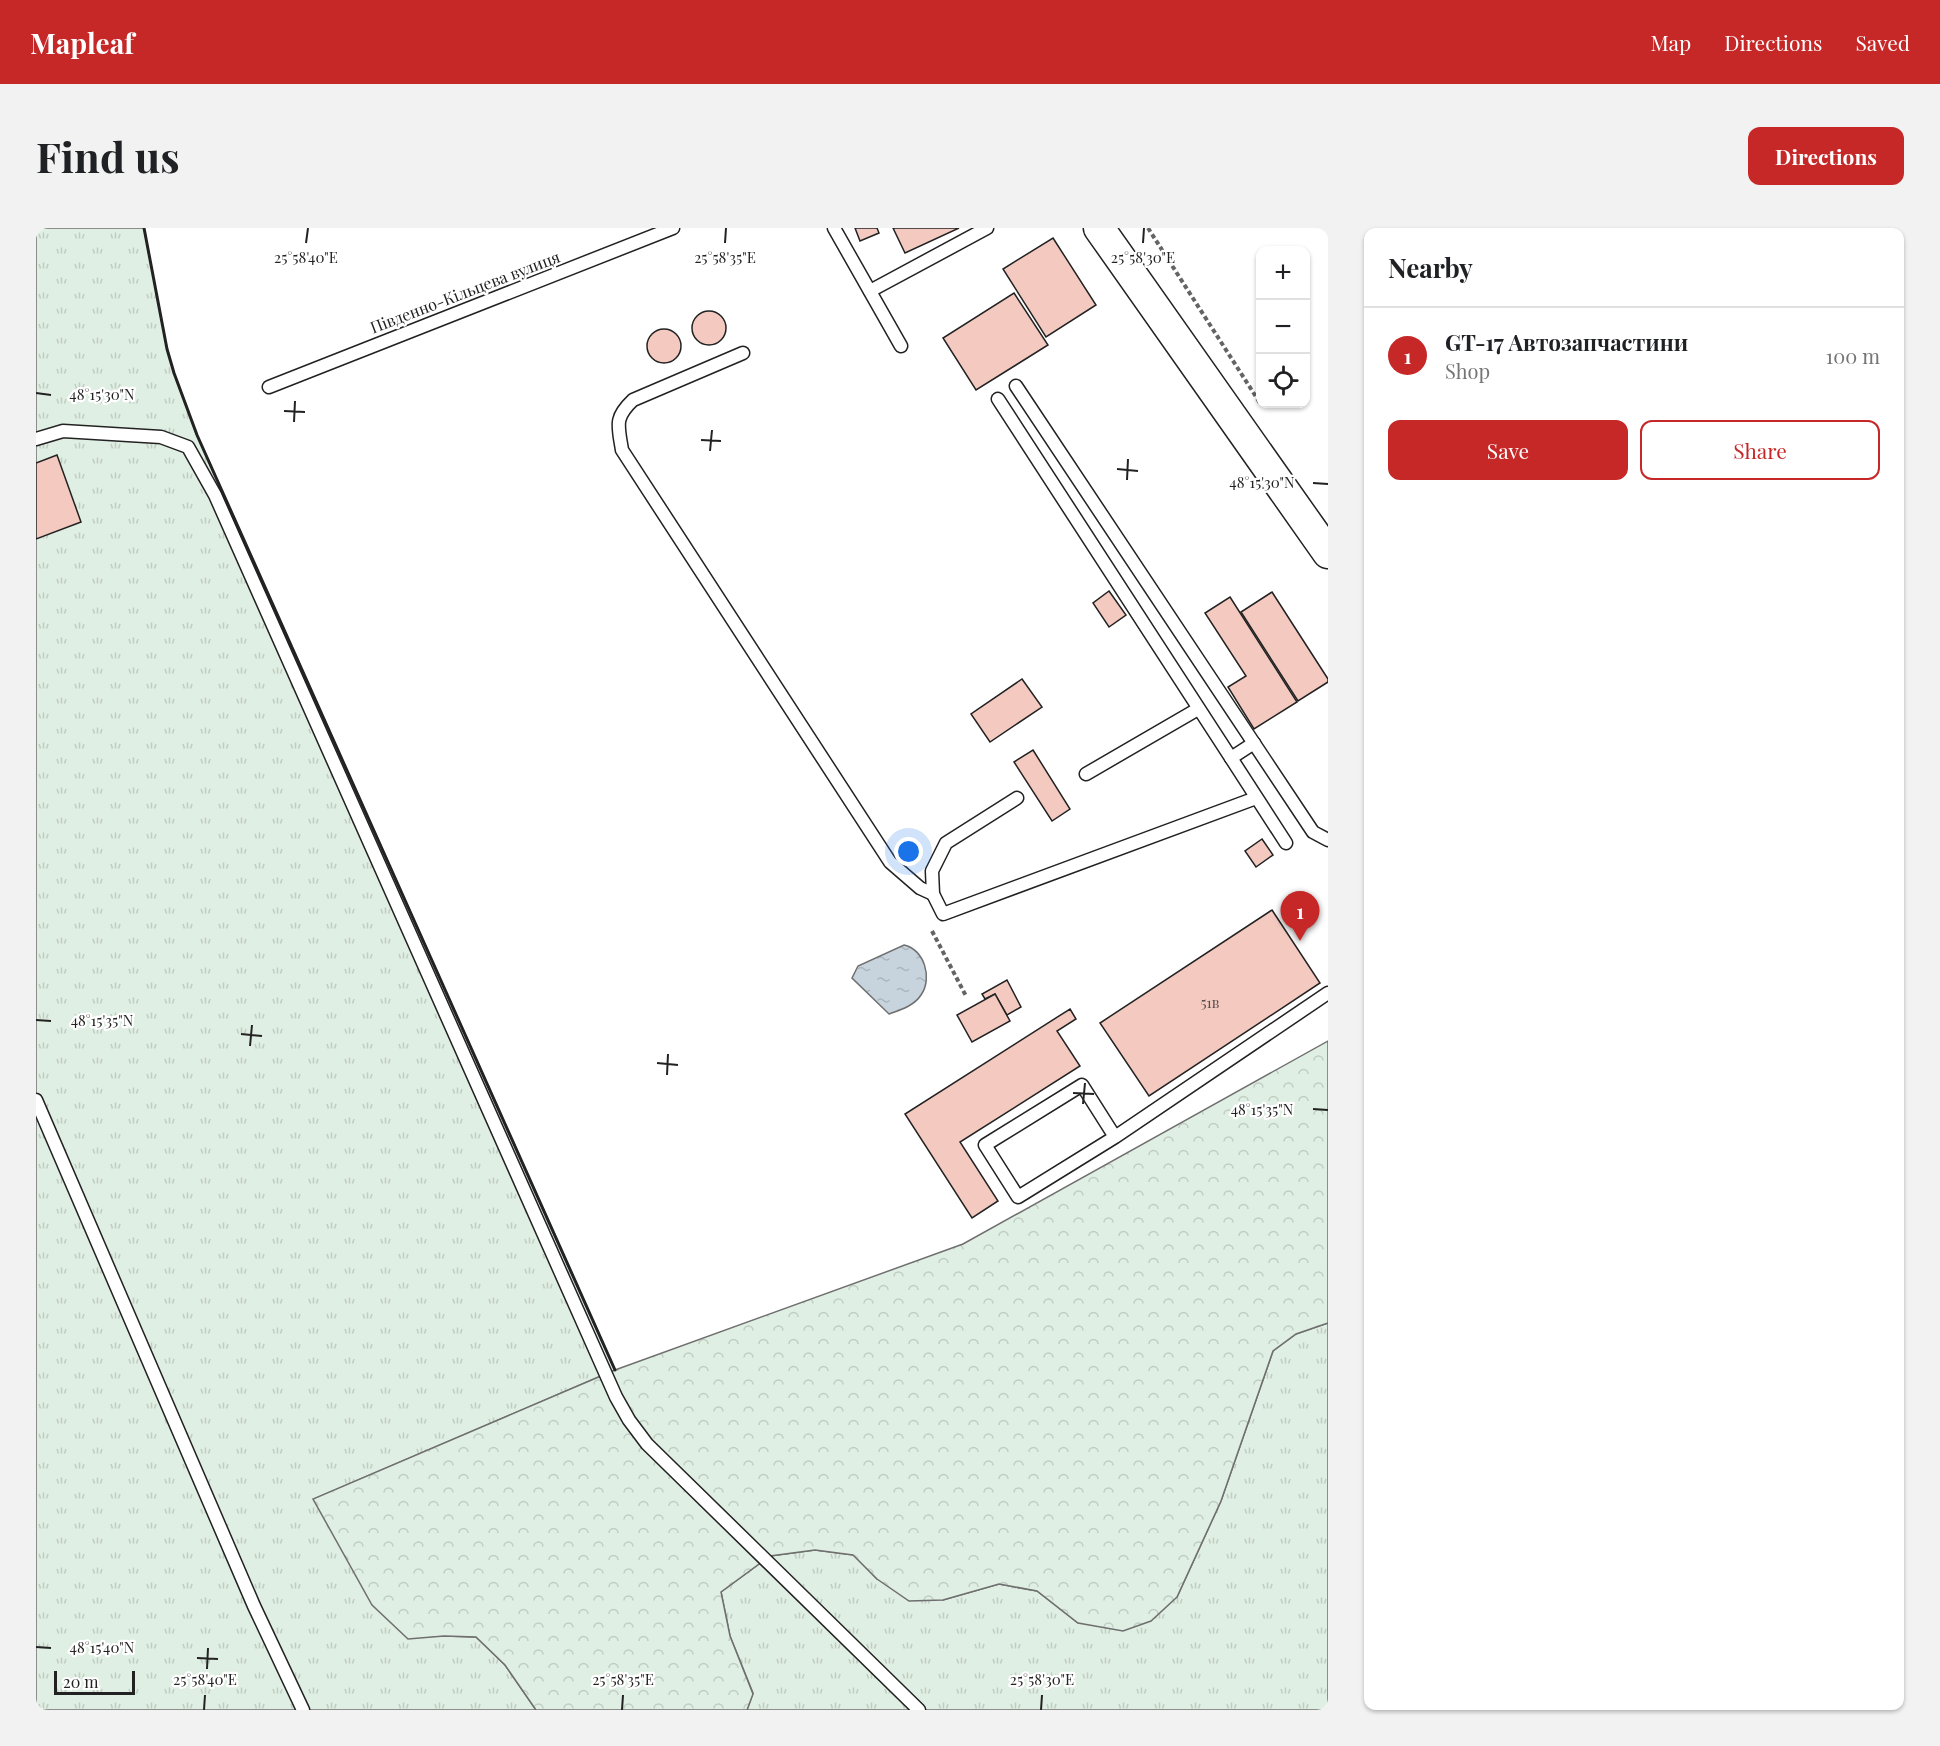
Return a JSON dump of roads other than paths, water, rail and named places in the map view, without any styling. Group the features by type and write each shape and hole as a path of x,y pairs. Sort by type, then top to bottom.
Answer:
{"street":[{"path":"1099,228 1328,553"}],"lane":[{"name":"Південно-Кільцева вулиця","path":"269,387 674,228"},
{"path":"834,228 901,346"},
{"path":"870,291 987,228"},
{"path":"743,352 633,400 621,411 619,427 622,450 890,862 920,888 933,894"},
{"path":"1016,386 1313,832 1328,840"},
{"path":"998,399 1286,843"},
{"path":"36,439 63,431 161,437 188,447 215,495 615,1397 647,1444 919,1710"},
{"path":"1086,774 1198,709"},
{"path":"1231,758 1254,743"},
{"path":"1017,798 946,843 932,872 933,894 943,914 1256,798"},
{"path":"1115,1137 1082,1085 985,1144 1018,1197 1115,1137 1328,993"},
{"path":"36,1100 254,1606 303,1710"}],"water":[{"path":"904,945 917,952 921,958 926,973 925,988 915,1002 889,1014 852,978 858,966"}],"place":[{"name":"GT-17 Автозапчастини","path":"1300,941"}]}
